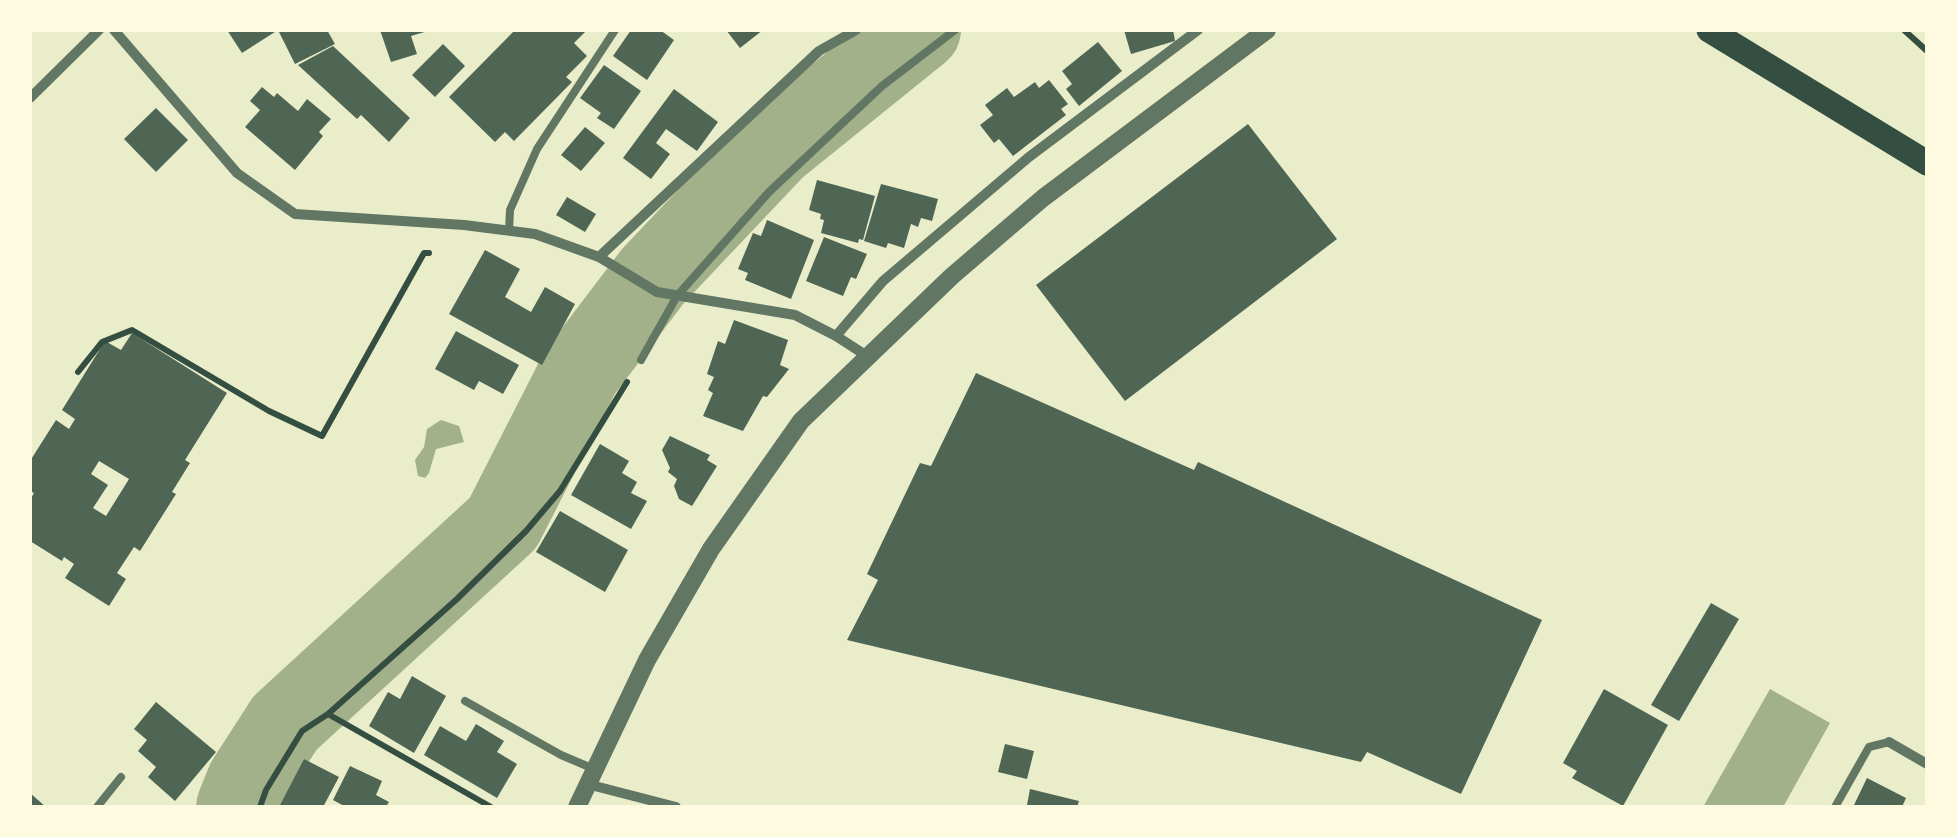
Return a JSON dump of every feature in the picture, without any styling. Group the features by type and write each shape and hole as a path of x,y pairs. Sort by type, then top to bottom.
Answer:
{"main road":[{"path":"1708,30 1927,163"}],"street":[{"path":"30,98 100,30"},
{"path":"114,30 237,173 296,214 464,225 535,234 598,257 656,292 795,315 867,356"},
{"path":"598,257 806,62 856,30"},
{"path":"836,336 883,281 1029,157 1198,30"},
{"path":"577,807 647,660 711,548 801,421 952,276 1044,198 1267,30"},
{"path":"1889,742 1927,764"},
{"path":"591,776 676,807"}],"lane":[{"path":"509,231 510,210 537,149 615,30"},
{"path":"640,360 676,296 758,203 882,86 955,30"},
{"path":"465,700 591,776"},
{"path":"1835,807 1869,746 1889,742"},
{"path":"97,807 121,778"}],"path":[{"path":"1904,30 1927,52"},
{"path":"78,372 102,342 132,330 269,411 322,436 424,252 459,254 464,225"},
{"path":"260,807 302,731 328,714 458,599 560,492 640,360"},
{"path":"328,714 491,807"}],"shaded area":[{"path":"441,420 459,426 464,442 436,449 429,473 425,478 418,476 415,460 424,447 427,429"},
{"path":"1770,689 1830,723 1783,807 1703,807"}],"building":[{"path":"227,30 278,30 242,53"},
{"path":"278,30 327,30 335,44 295,64"},
{"path":"380,30 428,31 411,36 417,54 391,62"},
{"path":"515,30 587,30 574,43 587,56 566,77 572,82 514,141 505,132 495,142 449,97"},
{"path":"631,30 660,30 674,40 647,80 613,56"},
{"path":"726,30 763,30 740,48"},
{"path":"1124,30 1173,30 1175,41 1131,54"},
{"path":"1098,42 1122,71 1079,106 1066,89 1072,84 1062,71"},
{"path":"443,44 465,66 435,97 412,75"},
{"path":"333,46 410,118 389,142 361,115 357,119 298,65"},
{"path":"604,65 641,91 614,129 597,118 601,113 580,98"},
{"path":"1049,80 1068,104 1061,109 1066,115 1013,156 999,139 994,143 980,125 993,115 985,105 1007,88 1014,97 1035,82 1039,88"},
{"path":"262,87 274,97 277,93 298,111 307,99 331,119 319,132 323,136 295,170 245,127 260,110 250,101"},
{"path":"674,89 718,122 697,151 666,129 656,143 670,154 651,179 623,158"},
{"path":"156,108 188,140 156,172 124,139"},
{"path":"1248,124 1337,239 1125,401 1036,285"},
{"path":"585,127 605,143 581,171 561,155"},
{"path":"817,180 875,196 863,240 858,243 821,233 821,214 809,210"},
{"path":"881,184 938,199 932,221 921,218 918,227 911,224 904,248 888,243 886,248 864,241"},
{"path":"567,197 596,214 585,232 556,215"},
{"path":"767,220 814,240 791,299 745,280 748,273 738,269 753,233 761,236"},
{"path":"824,237 867,254 843,296 806,281"},
{"path":"485,250 520,269 505,297 531,312 545,287 575,304 542,365 449,314"},
{"path":"734,320 788,340 780,365 789,369 767,397 763,396 743,431 703,416 713,393 708,390 714,377 707,374 718,341 725,344"},
{"path":"456,331 519,365 503,394 479,381 474,390 435,369"},
{"path":"132,333 227,393 185,460 190,463 172,492 176,494 140,551 134,547 117,573 126,579 109,606 65,578 74,564 30,541 30,500 34,493 30,491 30,461 56,420 69,429 75,419 62,410 105,341 121,350","holes":["99,461 129,479 106,516 93,508 108,485 91,474"]},
{"path":"976,373 1194,470 1198,462 1542,620 1461,794 1367,752 1361,762 847,640 878,580 867,574 920,463 931,466"},
{"path":"670,436 710,455 707,460 717,466 692,506 679,499 674,486 677,479 668,472 662,450"},
{"path":"600,444 629,461 622,473 637,482 631,493 647,501 631,529 571,495"},
{"path":"560,511 628,550 605,592 536,552"},
{"path":"1711,603 1739,619 1679,721 1651,705"},
{"path":"412,676 446,696 414,753 369,726 388,692 400,699"},
{"path":"1604,689 1668,725 1623,806 1572,778 1577,771 1563,763"},
{"path":"156,702 216,752 175,801 148,777 156,767 138,751 147,740 134,729"},
{"path":"476,724 504,741 497,752 517,764 497,798 424,755 440,726 466,741"},
{"path":"1005,744 1034,751 1027,779 998,772"},
{"path":"304,759 339,777 323,807 279,807"},
{"path":"350,766 382,781 376,795 389,802 386,807 346,807 333,800"},
{"path":"1867,778 1906,798 1902,807 1853,807"},
{"path":"1030,789 1079,801 1077,807 1027,805"},
{"path":"30,793 46,807 30,807"}],"waterway":[{"path":"237,807 247,782 285,723 503,523 580,372 653,276 775,147 920,30"}]}
